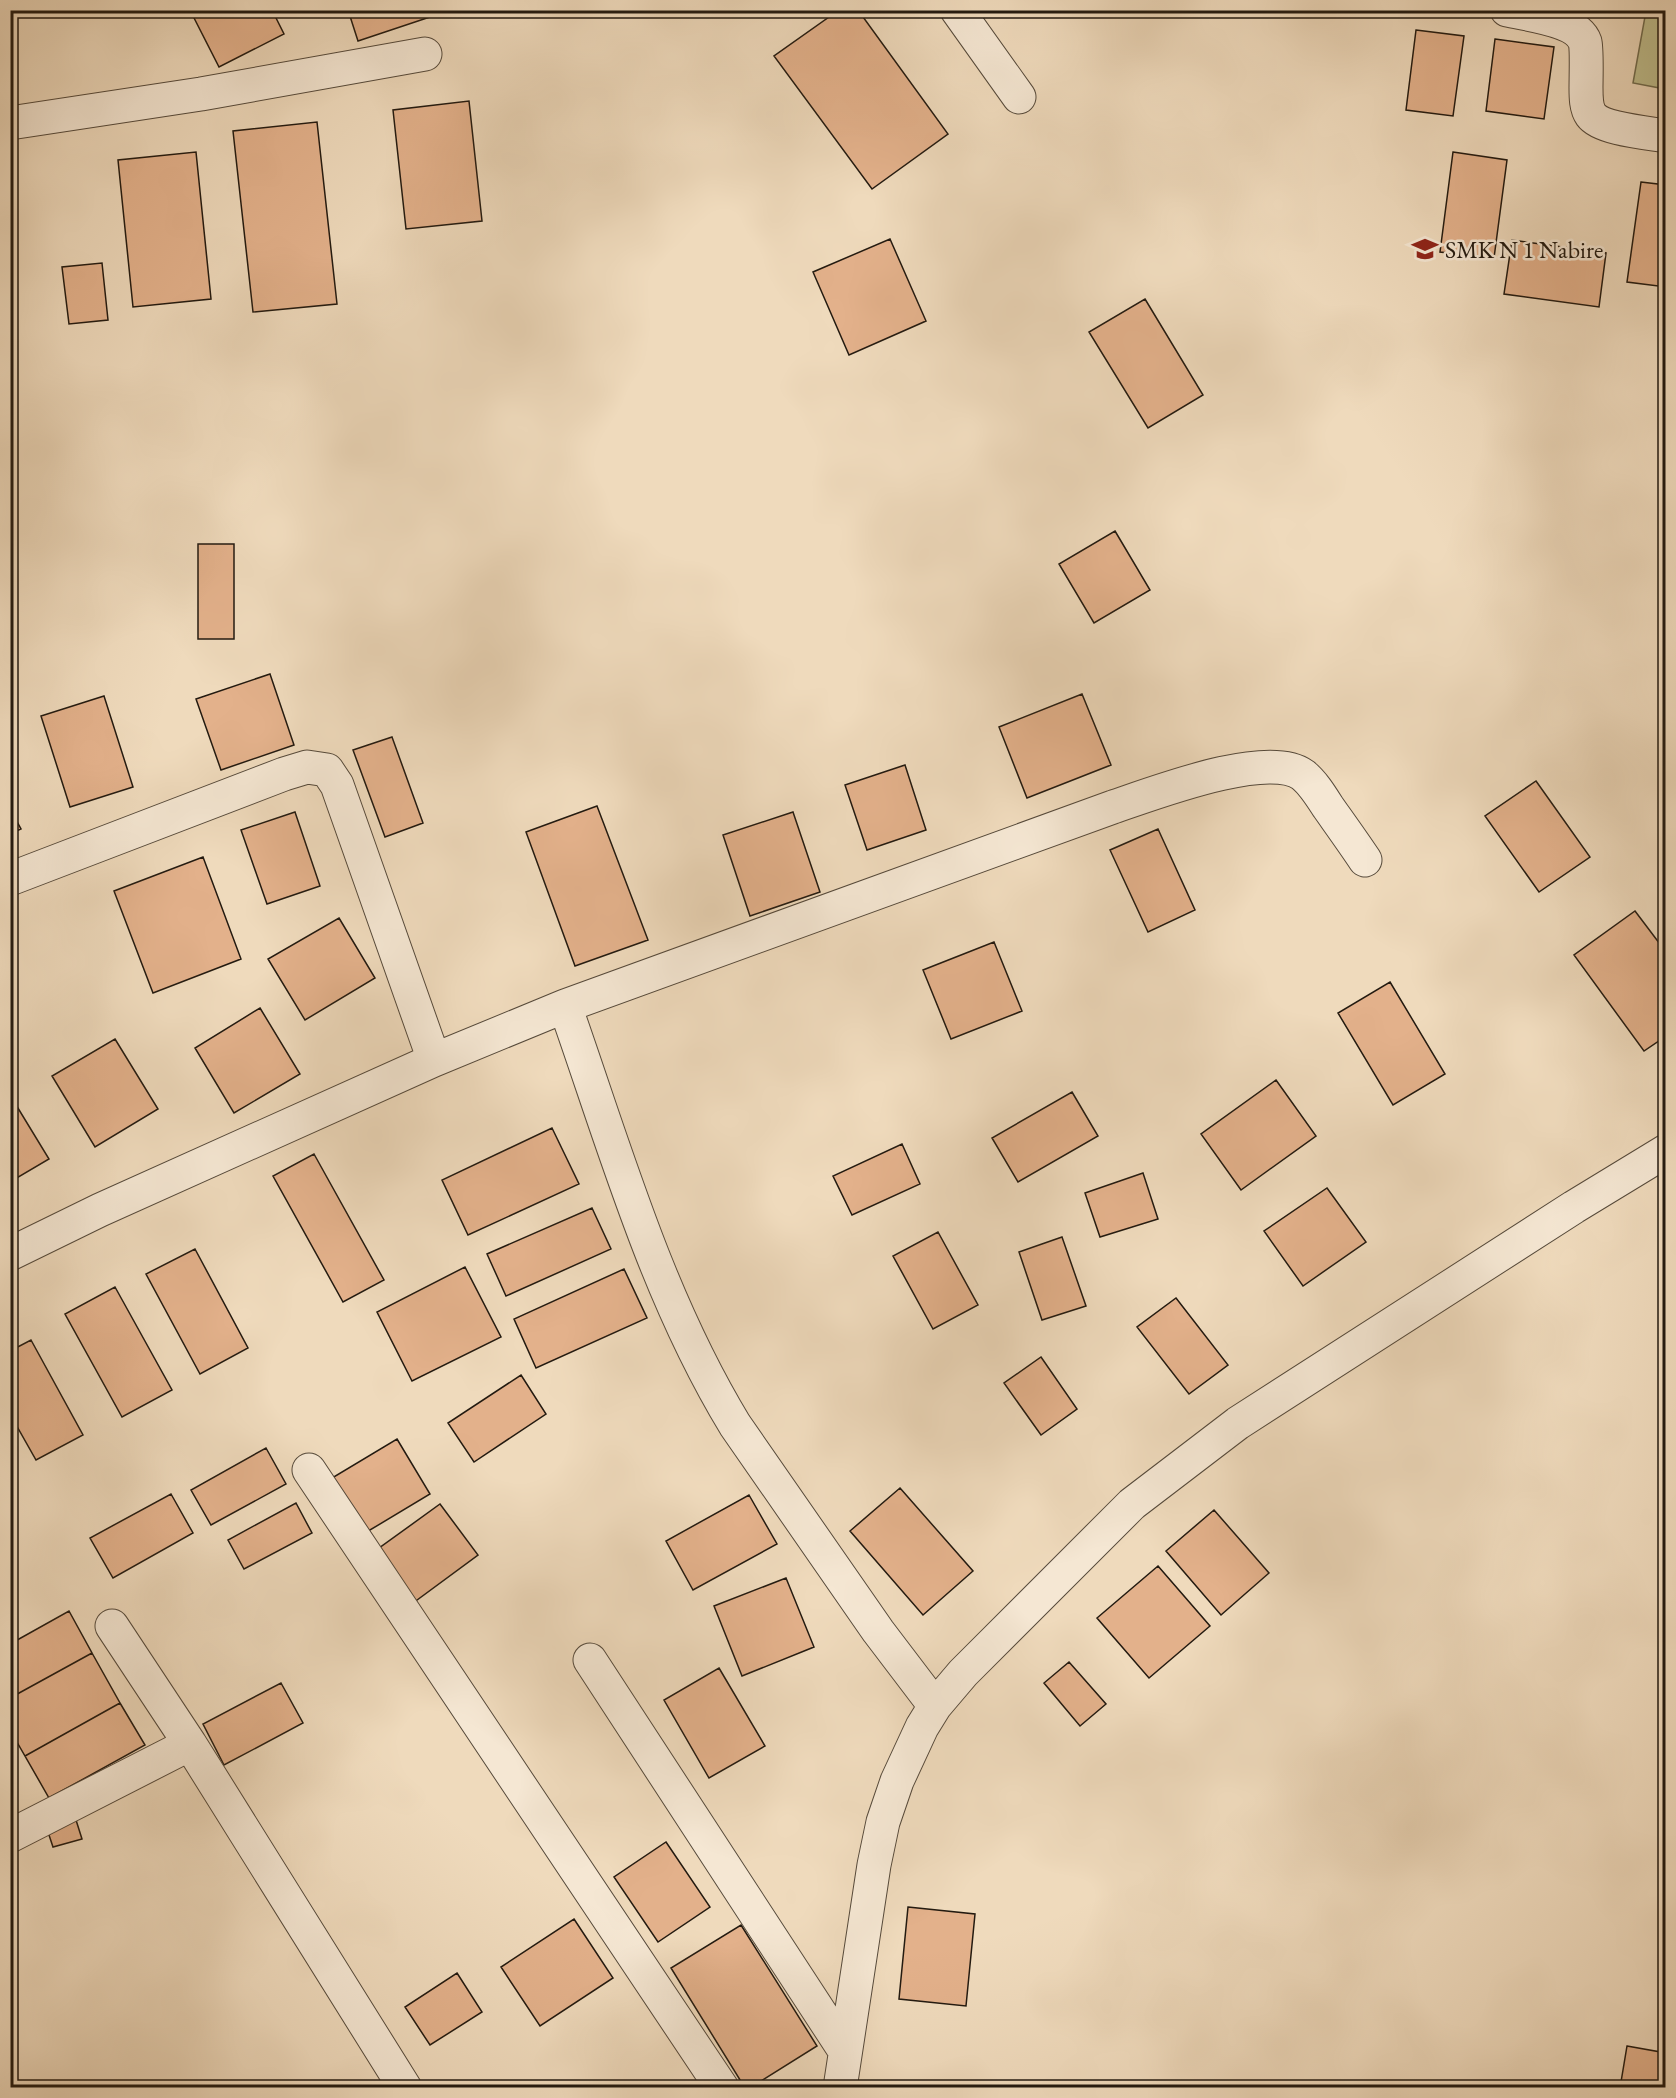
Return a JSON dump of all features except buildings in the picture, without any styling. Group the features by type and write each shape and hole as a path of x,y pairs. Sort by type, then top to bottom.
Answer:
{"street":[{"path":"957,10 1019,97"},
{"path":"1507,10 1559,21 1577,30 1586,45 1587,103 1593,118 1613,126 1665,136"},
{"path":"10,123 201,94 425,54"},
{"path":"10,1254 100,1210 434,1060 566,1006 1103,810 1173,787 1246,768 1280,766 1302,774 1319,793 1365,860"},
{"path":"10,879 284,774 307,767 323,768 332,775 337,785 434,1060"},
{"path":"566,1006 651,1252 675,1311 716,1391 735,1425 851,1592 935,1706"},
{"path":"840,2088 874,1864 883,1822 910,1750 935,1706 963,1673 1132,1504 1238,1423 1665,1151"},
{"path":"309,1470 722,2088"},
{"path":"112,1626 190,1744 405,2088"},
{"path":"590,1660 845,2051"},
{"path":"10,1836 190,1744"}],"shaded area":[{"path":"1646,11 1665,11 1665,89 1633,83"}],"place":[{"name":"SMK N 1 Nabire","path":"1425,249"}]}
